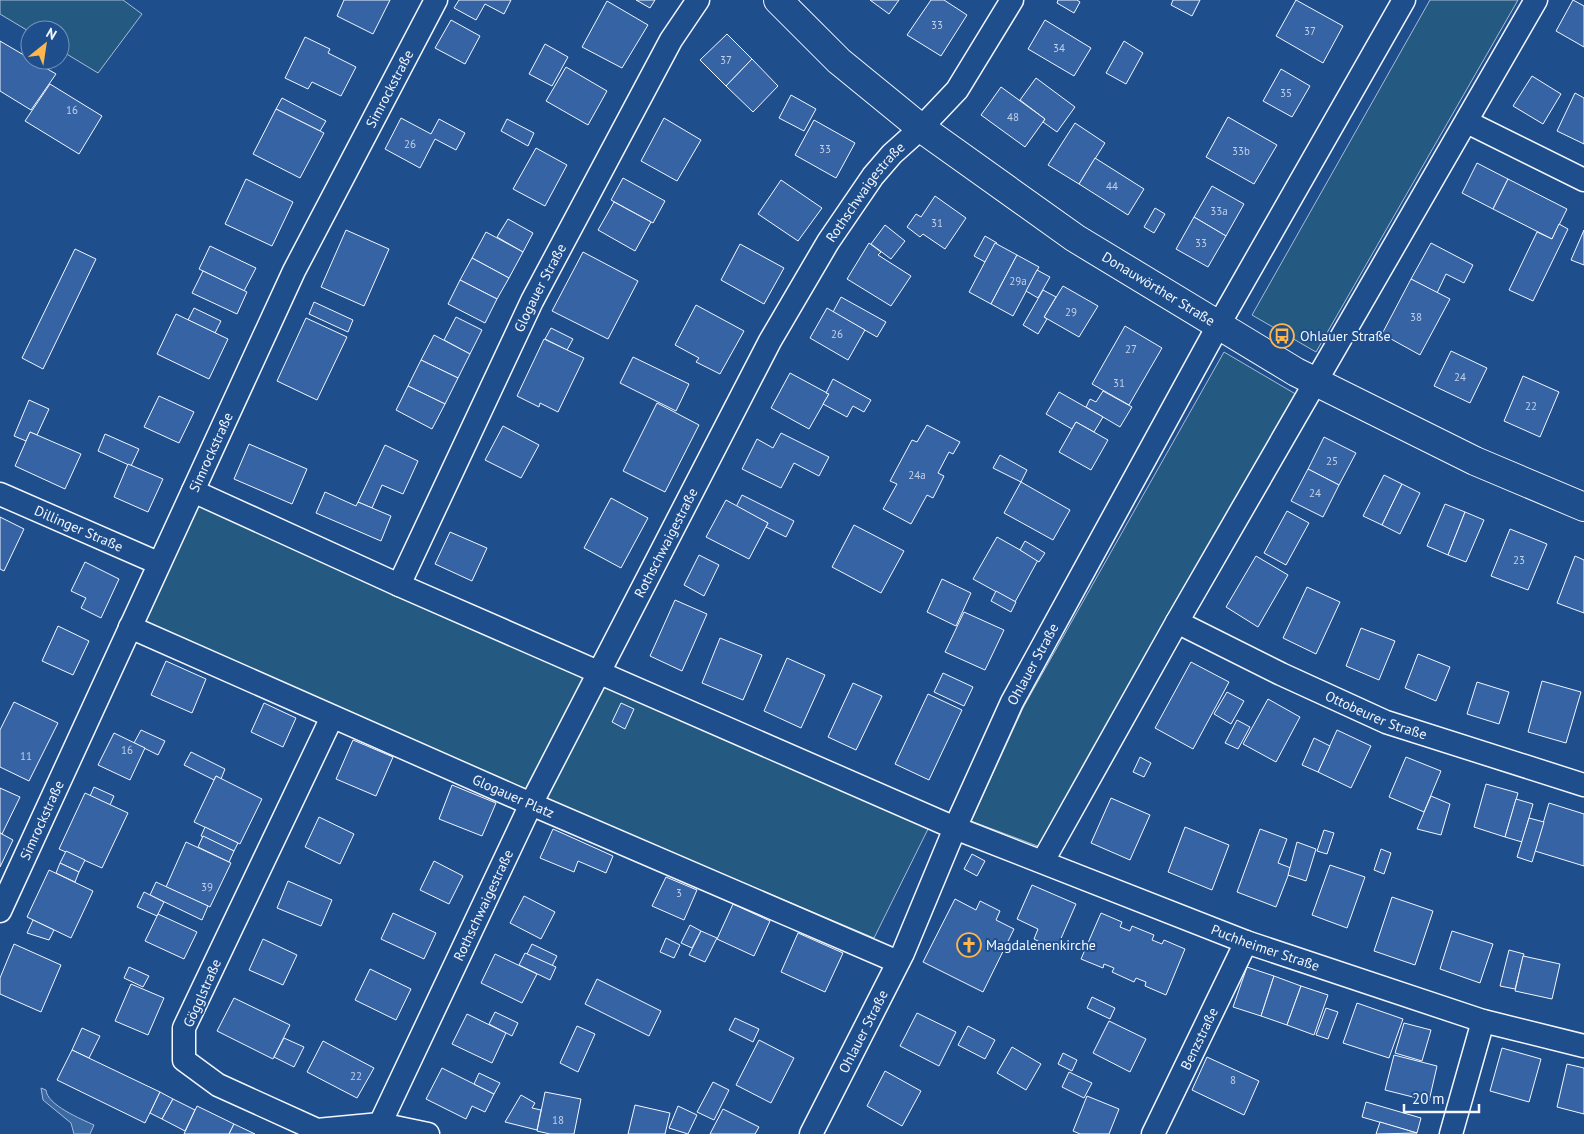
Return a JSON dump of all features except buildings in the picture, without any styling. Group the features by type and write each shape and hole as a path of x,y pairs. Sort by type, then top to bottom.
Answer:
{"street":[{"name":"Simrockstraße","path":"0,912 158,563 294,271 436,0"},
{"name":"Glogauer Straße","path":"399,585 532,301 671,40 698,0"},
{"name":"Donauwörther Straße","path":"778,0 838,61 921,128 1075,238 1218,326 1317,382 1475,461 1584,507"},
{"name":"Rothschwaigestraße","path":"380,1124 531,804 601,672 770,341 828,242 873,176 892,154 921,128 957,90 1012,0"},
{"name":"Ohlauer Straße","path":"811,1134 898,962 955,828 1012,702 1218,326 1404,0"},
{"path":"1043,861 1178,622 1536,0"},
{"path":"1467,122 1584,180"},
{"path":"193,491 399,585 955,828"},
{"name":"Dillinger Straße","path":"0,494 158,563"},
{"name":"Ottobeurer Straße","path":"1178,622 1281,674 1386,722 1584,785"},
{"name":"Glogauer Platz","path":"130,627 531,804 898,962"},
{"name":"Gögglstraße","path":"332,717 184,1028 184,1060 218,1085 316,1132 380,1124 428,1134"},
{"name":"Puchheimer Straße","path":"955,828 1246,942 1483,1021 1584,1046"},
{"name":"Benzstraße","path":"1153,1134 1246,942"},
{"path":"1451,1134 1483,1021"}],"shaded area":[{"path":"0,0 123,0 142,14 98,73 70,56 70,20 20,20 20,26 0,14"},
{"path":"1430,0 1518,0 1316,352 1252,315"},
{"path":"1224,352 1304,399 1040,847 971,821 1024,706"},
{"path":"200,499 930,825 874,938 335,710 140,624"},
{"path":"41,1088 46,1090 48,1096 58,1106 94,1125 90,1134 74,1134 71,1123 43,1100"}],"place":[{"name":"Ohlauer Straße","path":"1282,336"},
{"name":"Magdalenenkirche","path":"969,945"}]}
